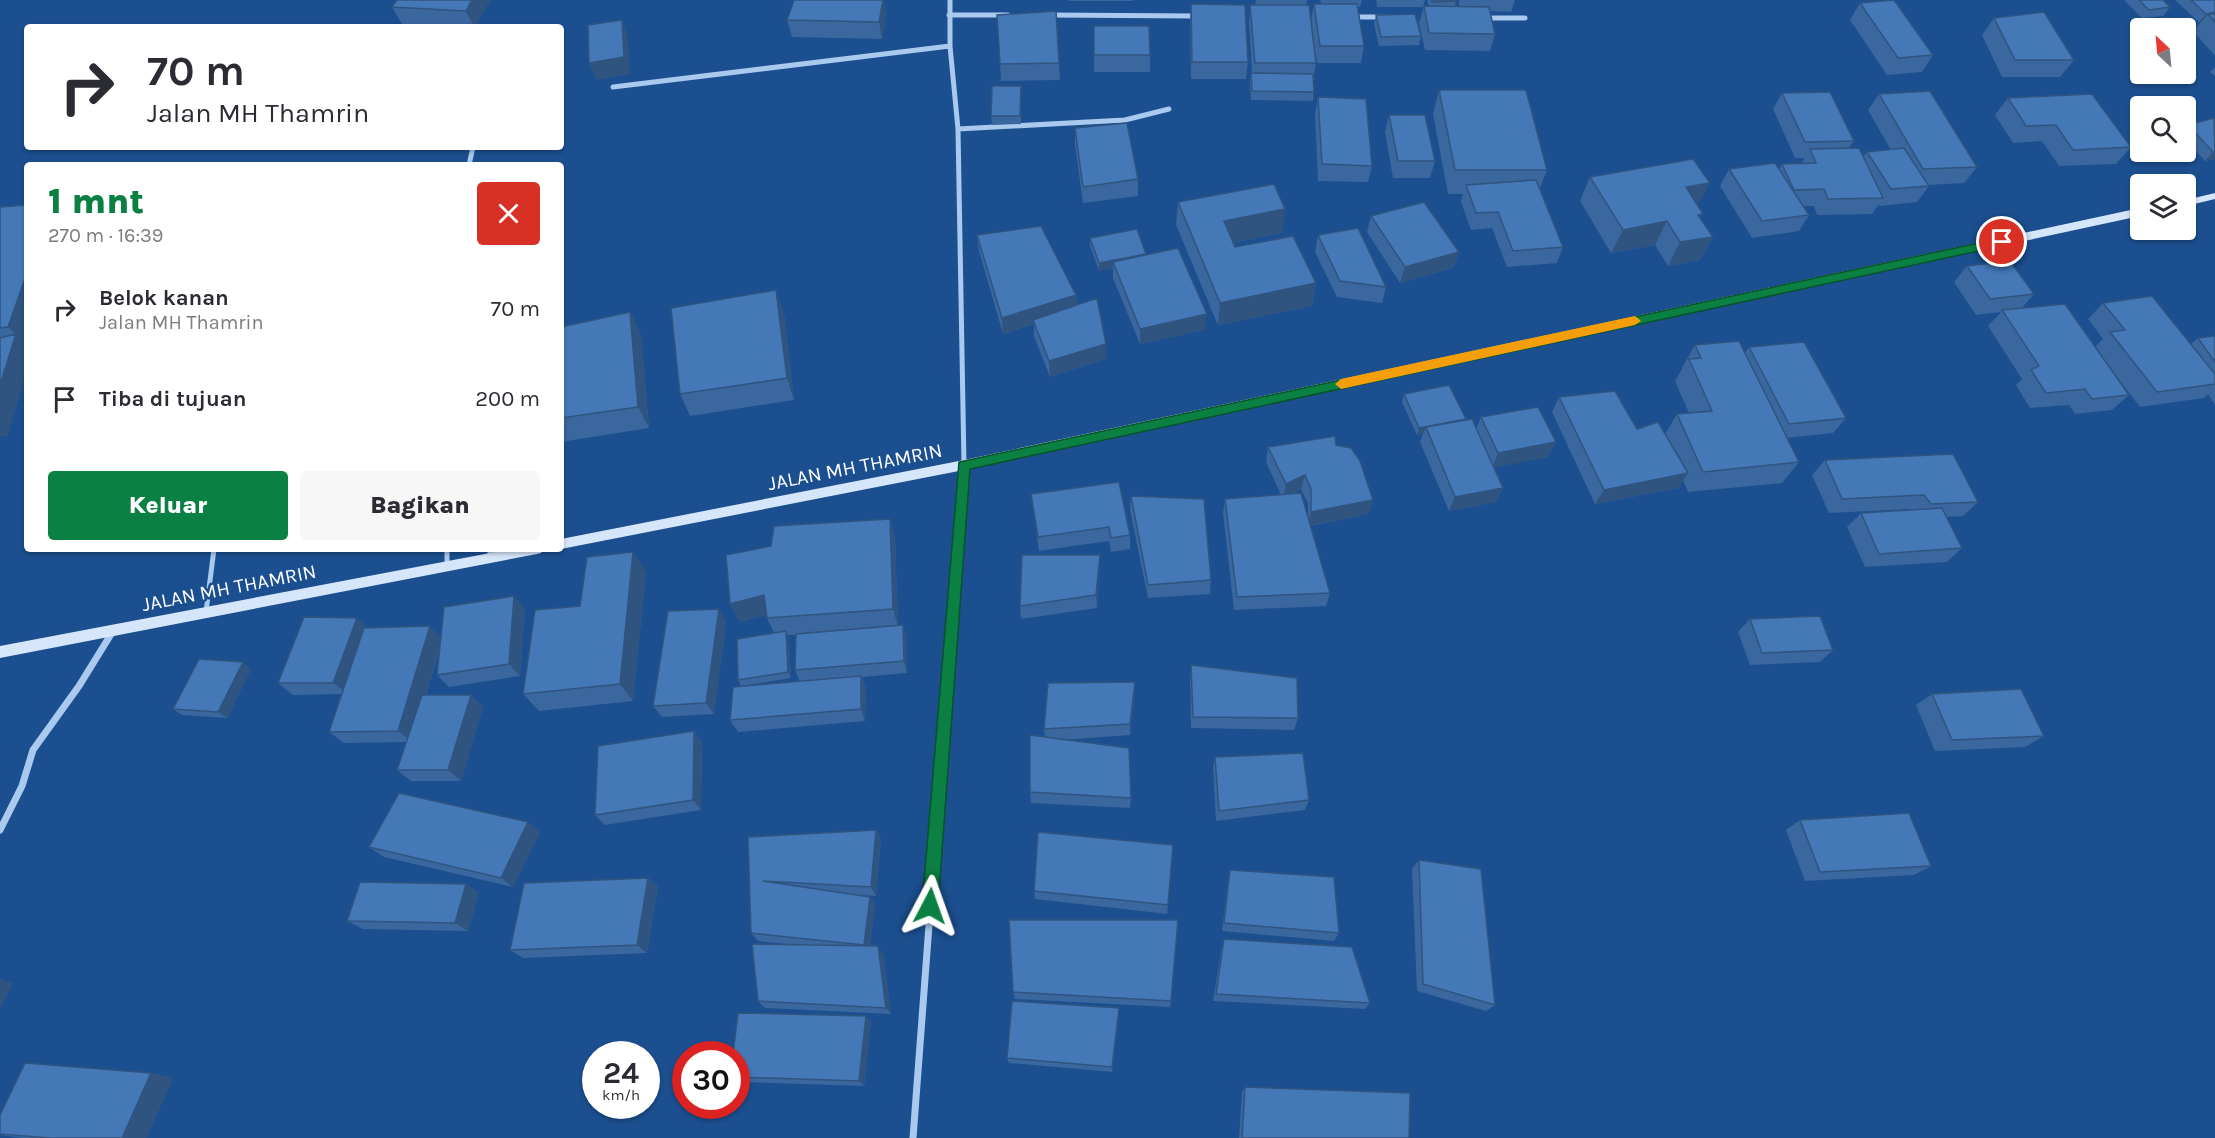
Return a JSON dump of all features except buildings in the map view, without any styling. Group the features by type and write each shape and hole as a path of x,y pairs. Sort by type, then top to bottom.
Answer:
{"main road":[{"path":"2196,201 2215,196"},
{"name":"JALAN MH THAMRIN","path":"564,543 964,465 2130,214"},
{"name":"JALAN MH THAMRIN","path":"0,652 509,552"}],"street":[{"path":"913,1138 964,465 958,129 950,46 950,0"},
{"path":"949,15 1019,15"},
{"path":"1043,15 1207,16"},
{"path":"1348,17 1396,17"},
{"path":"1478,18 1525,18"},
{"path":"613,87 950,46"},
{"path":"958,129 1125,120 1169,109"},
{"path":"0,830 22,786 33,750 80,686 113,630"}],"lane":[{"path":"206,612 214,552"},
{"path":"447,552 447,565"}],"slow traffic":[{"path":"1341,384 1635,321"}],"route":[{"path":"930,906 964,465 2002,242"}]}
